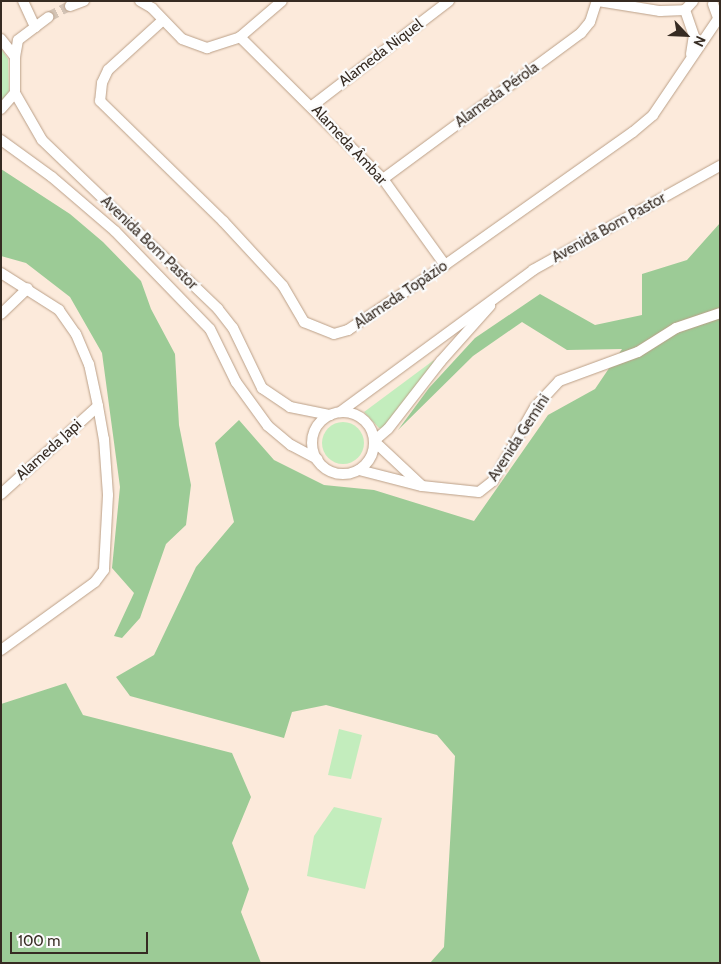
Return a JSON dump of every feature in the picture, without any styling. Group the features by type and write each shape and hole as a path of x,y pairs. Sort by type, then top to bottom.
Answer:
{"street":[{"path":"22,1 34,27"},
{"path":"70,6 84,1"},
{"path":"140,1 164,20 182,38 208,48 240,37 282,1"},
{"path":"262,1 270,10"},
{"name":"Alameda Niquel","path":"312,106 449,1"},
{"path":"598,1 660,11 685,10 693,1"},
{"name":"Alameda Pérola","path":"383,179 581,33 590,22 598,1"},
{"path":"713,3 719,17"},
{"path":"685,10 698,38"},
{"path":"15,57 18,40 48,17"},
{"name":"Alameda Topázio","path":"164,20 108,70 102,83 100,101 223,221 276,278 304,322 334,334 348,330 445,265 653,115 691,55 698,38 719,17"},
{"name":"Alameda Âmbar","path":"240,37 312,106 383,179 445,265"},
{"path":"1,39 15,57"},
{"name":"Avenida Bom Pastor","path":"15,57 15,93 42,140 218,309 233,328 262,388 290,407 335,414 501,294 564,251 720,166"},
{"path":"1,109 15,93"},
{"name":"Avenida Bom Pastor","path":"1,140 52,177 115,231 210,329 236,382 268,426 291,445 317,459"},
{"path":"1,274 28,288 59,310 76,334 89,364 98,406 104,439 108,495 104,570 95,582 1,650"},
{"path":"1,314 28,288"},
{"name":"Avenida Bom Pastor","path":"374,441 388,429 441,361 501,294"},
{"name":"Avenida Gemini","path":"359,470 422,486 479,492 493,481 536,407 559,381 638,352 676,328 720,313"},
{"name":"Alameda Japi","path":"1,494 98,406"},
{"path":"374,441 369,462 359,470 341,475 330,472 317,459 313,438 322,421 335,414 359,416 366,422 374,441 422,486"}],"green space":[{"path":"1,48 8,59 9,97 1,103"},
{"path":"1,169 70,214 103,242 141,281 151,309 175,354 179,425 191,485 186,525 166,544 140,618 122,638 114,636 134,593 112,568 120,487 102,353 70,297 26,263 1,256"},
{"path":"720,223 720,963 430,963 444,947 455,756 437,735 326,705 292,712 284,738 130,696 116,677 154,655 196,567 234,522 215,443 239,420 274,460 324,485 374,490 474,521 548,415 595,389 622,349 567,350 522,322 473,356 398,430 429,388 475,338 540,294 595,325 642,315 642,274 687,260"},
{"path":"434,360 433,367 384,428 379,428 364,412"},
{"path":"347,422 355,425 361,431 364,443 361,455 355,461 339,464 331,461 325,455 322,439 325,431 331,425"},
{"path":"66,683 83,715 232,753 251,797 232,843 249,889 241,912 261,963 1,963 1,704"},
{"path":"339,729 362,735 351,779 328,775"},
{"path":"334,807 382,818 365,889 307,876 314,836"}],"tunnel":[{"path":"48,17 70,6"}]}
